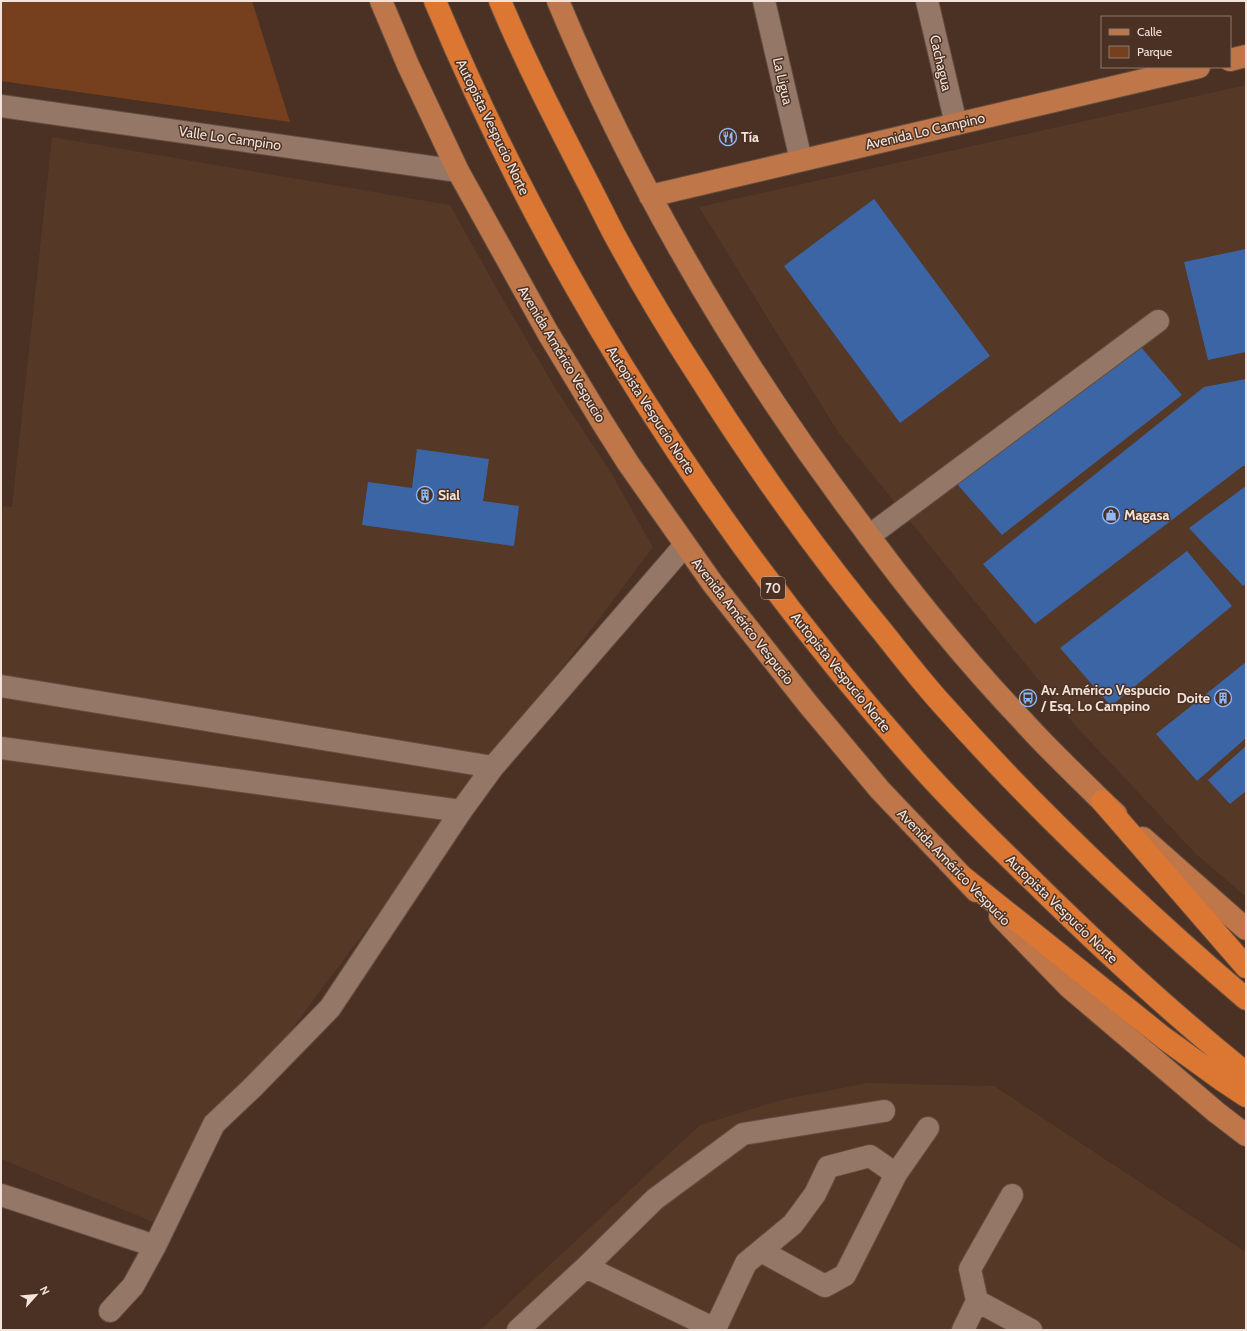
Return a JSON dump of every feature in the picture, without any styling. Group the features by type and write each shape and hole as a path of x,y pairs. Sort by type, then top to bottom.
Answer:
{"highway":[{"name":"Autopista Vespucio Norte","path":"435,1 474,90 499,142 572,282 617,358 665,434 764,575 812,638 859,695 916,761 968,817 1120,965 1246,1073"},
{"path":"500,1 556,122 614,234 641,282 721,411 811,541 852,595 913,670 989,755 1106,873 1176,938 1246,999"},
{"path":"1102,801 1246,967"},
{"path":"963,877 1164,1038 1246,1096"}],"main road":[{"name":"Avenida Américo Vespucio","path":"381,1 408,64 458,171 518,280 586,397 628,463 713,584 835,737 898,809 1069,987 1216,1112 1246,1135"},
{"path":"558,1 570,31 606,108 650,196 711,302 807,452 895,571 952,641 1023,721 1102,801 1245,925"},
{"path":"1231,60 1246,56"},
{"name":"Avenida Lo Campino","path":"650,196 1195,68"}],"street":[{"path":"567,1 570,31"},
{"name":"La Ligua","path":"764,1 801,160"},
{"name":"Cachagua","path":"927,1 956,124"},
{"name":"Valle Lo Campino","path":"1,106 458,171"},
{"path":"869,536 1158,322"},
{"path":"110,1311 133,1286 214,1124 252,1088 330,1008 461,811 493,767 685,545"},
{"path":"1,686 493,767"},
{"path":"1,748 461,811"},
{"path":"518,1330 586,1267 655,1199 742,1134 884,1111"},
{"path":"760,1251 825,1286 846,1275 896,1174 928,1128"},
{"path":"586,1267 715,1330 746,1263 793,1224 815,1194 828,1167 870,1156 896,1174"},
{"path":"1,1195 154,1246"},
{"path":"963,1330 977,1301 970,1269 1012,1195"},
{"path":"977,1301 1031,1330"}],"shaded area":[{"path":"1246,85 1246,897 1196,854 1074,724 838,432 699,207"},
{"path":"52,137 450,205 554,386 611,473 653,547 303,1014 158,1224 1,1159 1,506 12,507"},
{"path":"867,1083 994,1086 1246,1252 1246,1330 480,1330 700,1125 781,1100"}],"green space":[{"path":"1,1 252,1 290,122 1,81"}],"building":[{"path":"874,199 990,356 900,423 784,266"},
{"path":"1246,249 1246,352 1208,360 1184,262"},
{"path":"1140,346 1182,395 1002,535 957,484"},
{"name":"Magasa","path":"1246,379 1246,466 1243,466 1035,624 983,564 1204,387"},
{"name":"Sial","path":"417,449 489,459 483,501 519,506 514,546 362,525 368,482 412,488"},
{"path":"1246,486 1246,584 1243,586 1189,528"},
{"name":"Doite","path":"1187,551 1232,606 1111,706 1060,648"},
{"name":"Doite","path":"1246,662 1246,738 1197,781 1156,734"},
{"path":"1246,746 1246,791 1230,804 1208,780"}],"place":[{"name":"Tía","path":"728,137"},
{"name":"Sial","path":"425,495"},
{"name":"Magasa","path":"1111,515"},
{"name":"Av. Américo Vespucio / Esq. Lo Campino","path":"1028,698"},
{"name":"Doite","path":"1223,698"}]}
